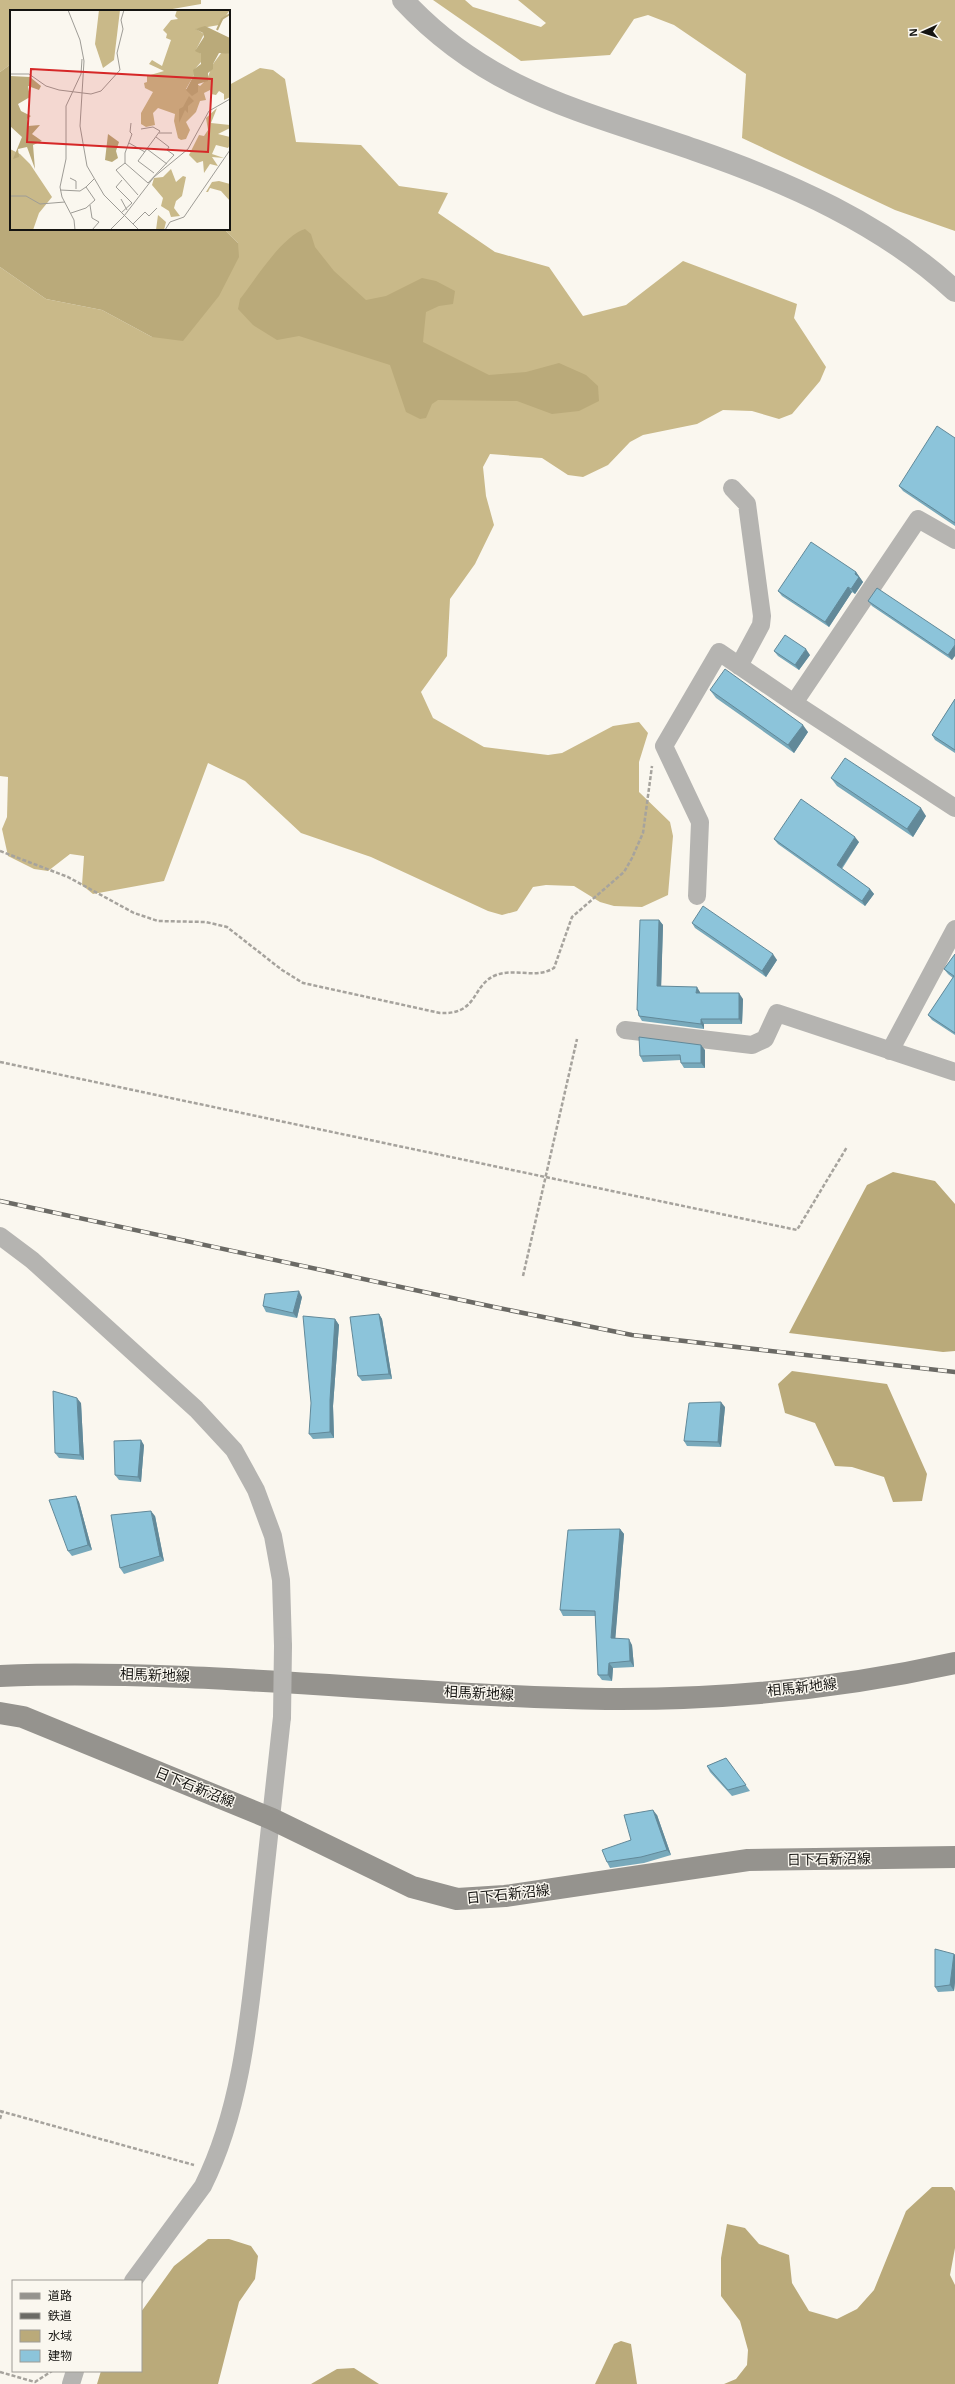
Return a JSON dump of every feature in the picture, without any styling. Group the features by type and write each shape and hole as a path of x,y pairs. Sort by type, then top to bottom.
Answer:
{"main road":[{"name":"相馬新地線","path":"0,1676 78,1672 204,1676 358,1687 606,1698 710,1696 813,1686 907,1674 955,1663"},
{"name":"日下石新沼線","path":"0,1713 23,1717 272,1819 412,1887 457,1899 505,1896 748,1860 955,1857"}],"street":[{"path":"404,0 424,22 471,60 518,86 571,109 766,176 883,235 935,272 955,291"},
{"path":"732,488 748,504 762,616 761,625 739,666"},
{"path":"794,703 918,519 955,540"},
{"path":"697,896 700,822 664,746 719,652 955,808"},
{"path":"890,1051 955,929"},
{"path":"625,1030 752,1045 765,1040 777,1013 955,1072"},
{"path":"0,1236 32,1260 196,1409 234,1450 256,1490 273,1536 281,1580 283,1646 282,1717 272,1819 251,1999 234,2100 211,2170 203,2186 133,2280"},
{"path":"71,2384 75,2372"}],"path":[{"path":"0,851 68,877 134,913 152,919 206,922 227,927 282,970 303,983 440,1013 452,1014 468,1006 487,981 497,975 545,974 554,968 572,917 624,872 632,858 643,833 652,766 664,746"},
{"path":"523,1276 577,1039"},
{"path":"0,1062 797,1230 847,1147"},
{"path":"0,2119 1,2111 211,2170"},
{"path":"0,2372 35,2383 51,2372"}],"shaded area":[{"path":"0,0 201,0 201,4 167,10 10,10 10,65 0,72"},
{"path":"433,0 465,0 473,7 541,27 546,23 518,0 955,0 955,231 895,210 742,138 746,74 674,25 648,15 634,19 610,55 521,61"},
{"path":"260,68 273,70 285,79 296,142 361,145 399,186 448,193 438,213 495,252 549,267 583,316 626,305 683,261 797,304 794,318 826,367 820,381 792,414 779,419 752,411 723,410 697,424 643,435 630,442 608,465 583,477 568,475 542,458 490,454 483,467 486,496 494,525 475,564 450,599 447,656 421,692 433,718 484,747 548,755 562,753 613,726 639,722 648,733 639,762 639,792 670,822 673,836 668,895 642,907 614,906 600,902 574,886 546,885 533,887 517,911 502,915 488,911 371,857 301,833 245,781 208,763 164,881 93,894 82,885 84,856 70,854 48,871 34,869 8,856 2,829 7,817 8,777 0,776 0,267 46,299 102,310 152,337 238,243 225,230 230,230 230,84"}],"water":[{"path":"10,65 10,230 225,230 238,243 239,257 219,296 183,341 152,337 102,310 46,299 0,267 0,72"},
{"path":"305,229 311,234 315,247 334,271 366,300 386,296 422,278 436,281 455,291 453,304 439,306 426,312 423,342 489,375 526,372 559,363 586,375 598,386 599,401 579,411 552,414 517,401 438,400 432,404 426,418 420,419 406,412 390,365 299,336 277,340 253,325 238,309 240,299 278,249 296,233"},
{"path":"893,1172 935,1181 955,1204 955,1351 943,1352 789,1333 867,1185"},
{"path":"792,1371 887,1384 927,1474 922,1501 893,1502 884,1477 852,1467 835,1466 815,1423 785,1413 778,1384"},
{"path":"932,2187 952,2187 955,2191 955,2248 950,2275 955,2285 955,2384 724,2384 736,2379 747,2365 748,2350 740,2321 721,2296 721,2258 727,2224 745,2228 759,2244 789,2255 792,2283 809,2311 837,2319 857,2309 874,2290 906,2211"},
{"path":"208,2239 229,2239 251,2246 258,2256 255,2279 239,2302 218,2384 97,2384 101,2372 142,2372 142,2311 174,2266"},
{"path":"621,2341 631,2344 637,2384 595,2384 614,2344"},
{"path":"354,2368 379,2384 311,2384 337,2369"}],"building":[{"path":"937,426 955,438 955,523 899,486"},
{"path":"811,542 856,572 855,574 859,577 851,589 848,587 825,622 778,591"},
{"path":"877,588 955,640 955,645 948,655 868,601"},
{"path":"785,635 806,649 795,665 774,651"},
{"path":"725,669 803,725 788,745 710,690"},
{"path":"955,699 955,750 932,735"},
{"path":"845,758 921,808 907,829 831,778"},
{"path":"801,799 855,837 837,865 870,889 862,901 774,839"},
{"path":"703,906 773,954 762,971 692,923"},
{"path":"640,920 659,920 657,986 697,987 696,993 739,993 739,1019 701,1019 701,1024 639,1016 637,1010"},
{"path":"955,954 955,1033 928,1015 954,976 944,969"},
{"path":"639,1037 701,1045 701,1063 681,1063 680,1055 640,1056"},
{"path":"299,1291 293,1313 263,1306 265,1294"},
{"path":"379,1314 389,1374 358,1376 350,1317"},
{"path":"303,1316 335,1319 330,1400 330,1432 309,1434 311,1403"},
{"path":"53,1391 77,1398 80,1455 55,1453"},
{"path":"721,1402 718,1442 684,1441 689,1403"},
{"path":"141,1440 138,1477 115,1475 114,1441"},
{"path":"76,1496 88,1545 68,1551 49,1500"},
{"path":"151,1511 160,1556 120,1568 111,1515"},
{"path":"620,1529 611,1638 629,1639 630,1661 609,1663 608,1675 598,1675 595,1611 560,1610 568,1530"},
{"path":"726,1758 746,1785 728,1790 707,1766"},
{"path":"653,1810 667,1850 641,1857 607,1862 602,1850 631,1840 624,1815"},
{"path":"935,1949 954,1954 950,1985 935,1987"}],"railway":[{"path":"0,1201 494,1307 632,1335 955,1372"}]}
